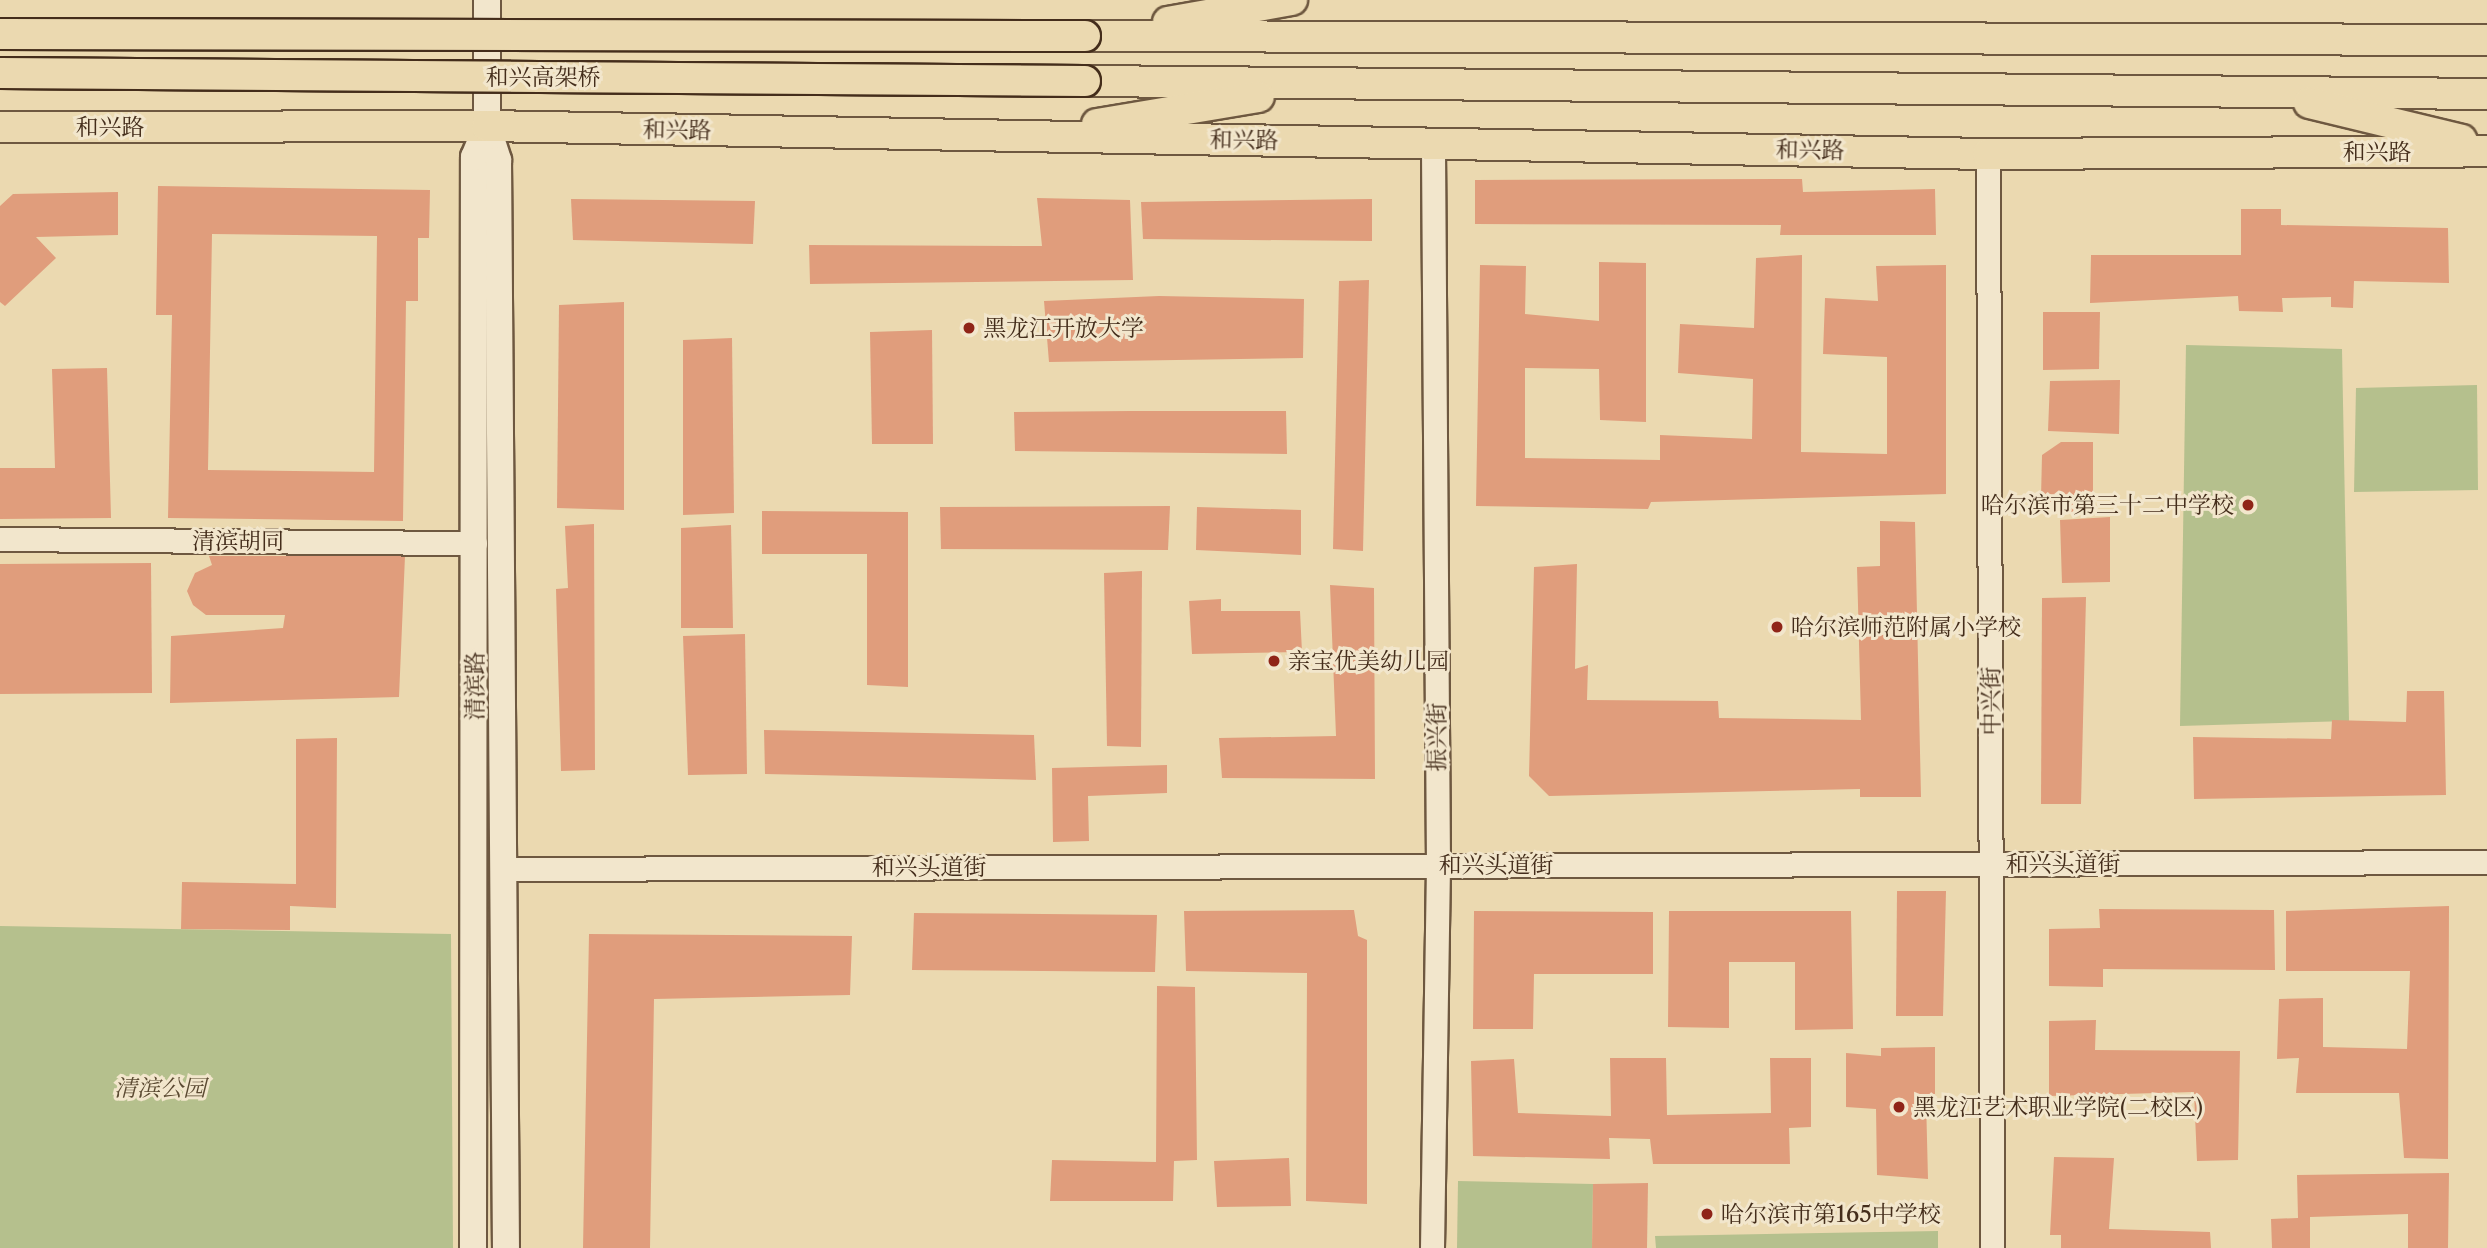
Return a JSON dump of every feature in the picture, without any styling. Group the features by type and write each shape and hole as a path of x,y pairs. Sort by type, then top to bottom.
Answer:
{"highway":[{"path":"1085,36 1292,0"},
{"name":"和兴高架桥","path":"0,34 1085,36"},
{"path":"1085,36 2487,40"},
{"name":"和兴高架桥","path":"0,73 1333,84"},
{"path":"1021,137 1333,84 2487,94"},
{"path":"2258,91 2487,149"},
{"name":"和兴路","path":"0,127 486,126 1433,142 1988,155 2487,149"},
{"path":"0,146 38,127"}],"main road":[{"name":"清滨路","path":"487,0 486,126 498,160 506,1248"},
{"name":"清滨路","path":"473,1248 474,157 486,126"}],"street":[{"name":"振兴街","path":"1432,1248 1438,866 1433,142"},
{"name":"中兴街","path":"1988,155 1992,1248"},
{"name":"清滨胡同","path":"0,539 475,543"},
{"name":"和兴头道街","path":"505,869 2487,862"}],"green space":[{"path":"2186,345 2342,349 2349,721 2180,726"},
{"path":"2477,385 2478,490 2354,492 2356,388"},
{"name":"清滨公园","path":"0,926 451,934 453,1248 0,1248"},
{"path":"1458,1181 1593,1184 1592,1248 1457,1248"},
{"path":"1938,1231 1938,1248 1656,1248 1655,1236"}],"building":[{"path":"1802,179 1803,192 1935,189 1936,235 1780,235 1781,225 1475,224 1475,180"},
{"path":"158,186 430,190 429,238 418,238 418,301 406,301 403,521 168,518 172,315 156,315","holes":["212,234 377,236 374,472 208,470"]},
{"path":"118,192 118,235 36,237 56,258 5,306 0,302 0,206 13,194"},
{"path":"1037,198 1130,200 1133,280 810,284 809,245 1042,246"},
{"path":"571,199 755,201 753,244 573,240"},
{"path":"1372,199 1372,241 1143,239 1141,202"},
{"path":"2241,209 2281,209 2281,225 2448,228 2449,283 2354,281 2353,308 2331,307 2331,297 2282,298 2283,312 2239,311 2238,296 2090,303 2091,255 2241,255"},
{"path":"1802,255 1801,452 1887,454 1887,357 1823,354 1825,298 1878,301 1876,266 1946,265 1946,494 1651,502 1648,509 1476,506 1480,265 1526,266 1525,314 1599,321 1599,262 1646,263 1646,422 1600,420 1599,369 1525,368 1525,458 1660,460 1660,435 1752,439 1753,379 1678,373 1680,324 1754,328 1756,258"},
{"path":"1369,280 1363,551 1333,549 1339,281"},
{"path":"1159,296 1304,299 1303,358 1049,362 1044,301"},
{"path":"624,302 624,510 557,508 559,305"},
{"path":"2043,312 2100,312 2099,369 2043,370"},
{"path":"932,330 933,444 872,444 870,332"},
{"path":"732,338 734,513 683,515 683,340"},
{"path":"107,368 111,518 0,519 0,468 55,468 52,369"},
{"path":"2120,380 2119,434 2048,431 2050,381"},
{"path":"1286,411 1287,454 1015,451 1014,412"},
{"path":"2061,442 2093,442 2093,510 2071,512 2041,498 2042,455"},
{"path":"1170,506 1168,550 941,549 940,507"},
{"path":"1197,507 1301,510 1301,555 1196,550"},
{"path":"762,511 908,512 908,687 867,685 867,554 762,554"},
{"path":"2110,517 2110,582 2062,583 2060,520"},
{"path":"1880,521 1915,522 1921,797 1860,797 1860,789 1549,796 1529,776 1534,567 1577,564 1575,669 1588,665 1587,700 1718,701 1719,718 1861,720 1857,567 1880,566"},
{"path":"594,524 595,770 561,771 556,589 568,588 565,526"},
{"path":"731,525 733,628 681,628 681,528"},
{"path":"209,556 405,556 399,697 170,703 171,636 283,628 285,615 206,615 193,605 187,591 195,573 212,565"},
{"path":"151,563 152,693 0,694 0,564"},
{"path":"1142,571 1141,747 1107,746 1104,573"},
{"path":"1330,585 1374,588 1375,779 1222,778 1219,738 1336,736"},
{"path":"2086,597 2081,804 2041,804 2042,598"},
{"path":"1221,599 1221,611 1300,611 1302,652 1192,654 1189,601"},
{"path":"745,634 747,774 688,775 683,636"},
{"path":"2407,691 2444,691 2446,795 2194,799 2193,737 2331,739 2332,720 2406,722"},
{"path":"764,730 1034,735 1036,780 765,774"},
{"path":"337,738 336,908 290,906 290,930 181,929 182,882 296,884 296,739"},
{"path":"1167,765 1167,793 1088,796 1089,841 1053,842 1052,768"},
{"path":"1897,891 1946,891 1943,1016 1896,1016"},
{"path":"2449,906 2448,1159 2404,1158 2399,1093 2296,1093 2299,1058 2277,1059 2279,999 2323,998 2323,1047 2407,1049 2410,971 2286,971 2286,911"},
{"path":"2099,909 2274,910 2275,970 2103,969 2103,987 2049,986 2049,929 2100,928"},
{"path":"1354,910 1358,936 1367,940 1367,1204 1306,1201 1307,973 1186,971 1184,911"},
{"path":"1474,911 1653,912 1653,974 1534,974 1533,1029 1473,1029"},
{"path":"1669,911 1851,911 1853,1029 1795,1030 1795,962 1729,962 1729,1028 1668,1027"},
{"path":"914,913 1157,915 1155,972 912,970"},
{"path":"589,934 852,936 850,995 654,999 650,1248 583,1248"},
{"path":"1157,986 1195,987 1197,1160 1174,1161 1173,1201 1050,1201 1052,1160 1156,1162"},
{"path":"2096,1020 2095,1050 2240,1051 2238,1160 2197,1161 2194,1092 2049,1096 2049,1021"},
{"path":"1935,1047 1935,1099 1926,1099 1928,1179 1877,1175 1876,1109 1846,1107 1846,1053 1881,1056 1881,1048"},
{"path":"1610,1058 1666,1058 1667,1115 1771,1113 1770,1058 1811,1058 1811,1127 1789,1128 1790,1164 1653,1164 1650,1139 1609,1138 1610,1159 1473,1156 1471,1061 1514,1059 1518,1113 1611,1116"},
{"path":"2054,1157 2114,1158 2109,1229 2210,1232 2211,1248 2061,1248 2061,1235 2050,1235"},
{"path":"1289,1158 1291,1206 1217,1207 1214,1161"},
{"path":"2449,1173 2448,1248 2408,1248 2408,1214 2310,1217 2310,1248 2272,1248 2271,1219 2298,1218 2297,1175"},
{"path":"1648,1183 1647,1248 1592,1248 1593,1184"}],"place":[{"name":"黑龙江开放大学","path":"969,328"},
{"name":"哈尔滨市第三十二中学校","path":"2248,505"},
{"name":"哈尔滨师范附属小学校","path":"1777,627"},
{"name":"亲宝优美幼儿园","path":"1274,661"},
{"name":"黑龙江艺术职业学院(二校区)","path":"1899,1107"},
{"name":"哈尔滨市第165中学校","path":"1707,1214"}]}
